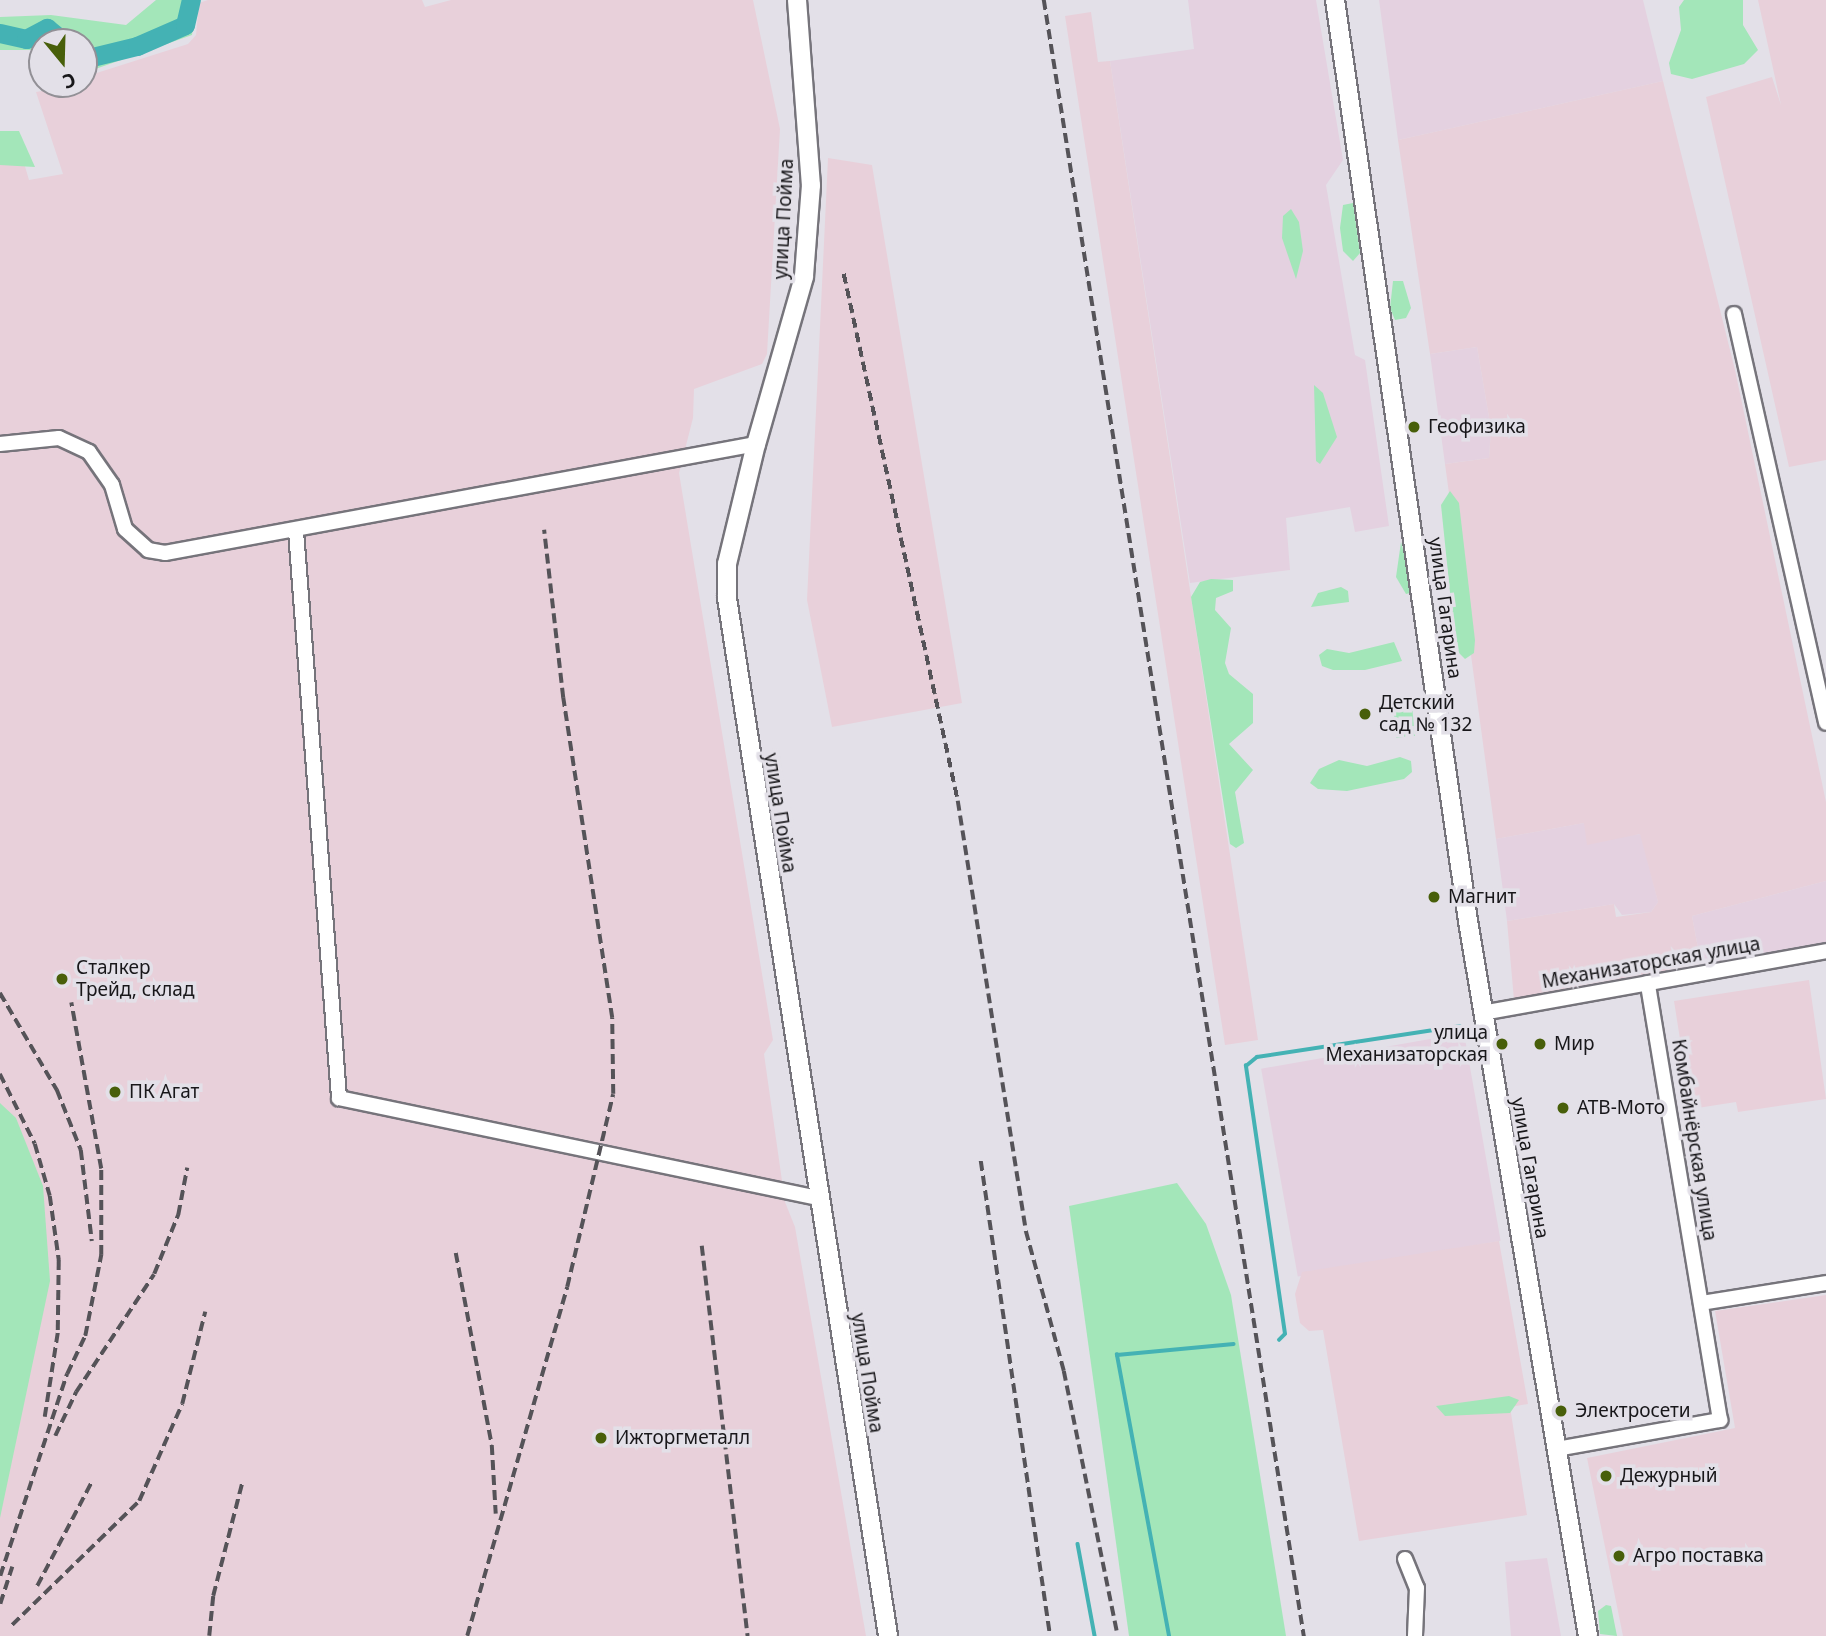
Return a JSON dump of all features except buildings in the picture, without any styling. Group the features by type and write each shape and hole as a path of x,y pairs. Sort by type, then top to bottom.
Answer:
{"main road":[{"name":"улица Пойма","path":"797,0 811,186 804,277 755,444 727,564 727,598 888,1636"},
{"name":"улица Гагарина","path":"1335,0 1482,1013 1588,1636"}],"street":[{"path":"1734,313 1826,723"},
{"path":"0,444 59,438 89,452 112,485 125,529 148,550 185,552 755,444"},
{"path":"296,531 339,1098 818,1198"},
{"name":"Механизаторская улица","path":"1482,1013 1826,951"},
{"name":"Комбайнёрская улица","path":"1557,1449 1720,1420 1648,983"},
{"path":"1701,1304 1826,1283"},
{"path":"1405,1559 1417,1588 1415,1636"}],"shaded area":[{"path":"208,0 422,0 425,7 451,0 753,0 780,129 767,354 762,364 694,389 693,418 679,473 773,1040 764,1054 785,1202 795,1227 866,1636 0,1636 0,164 24,163 29,180 63,174 38,98 98,98 98,73 188,44 196,35 199,3"},
{"path":"1188,0 1316,0 1343,160 1326,185 1355,355 1365,360 1389,526 1355,532 1350,507 1286,518 1290,570 1190,583 1110,61 1194,49"},
{"path":"1379,0 1643,0 1663,81 1398,140"},
{"path":"1758,0 1826,0 1826,460 1789,467 1706,97 1772,77 1781,105"},
{"path":"1091,12 1098,62 1110,61 1258,1040 1225,1045 1065,16"},
{"path":"1663,81 1735,370 1826,802 1826,881 1692,916 1701,964 1514,1000 1507,921 1614,904 1616,917 1651,912 1658,902 1640,834 1587,845 1584,823 1496,839 1445,464 1489,458 1491,429 1477,347 1430,354 1398,140"},
{"path":"828,158 872,165 962,703 832,727 807,600"},
{"path":"1477,347 1491,429 1489,458 1445,464 1430,354"},
{"path":"1584,823 1614,837 1641,834 1658,902 1651,912 1622,915 1614,904 1507,921 1496,839"},
{"path":"1826,881 1826,942 1701,964 1692,916"},
{"path":"1809,980 1826,1099 1738,1112 1736,1102 1691,1109 1674,1001"},
{"path":"1464,1033 1501,1241 1298,1277 1261,1069"},
{"path":"1499,1241 1528,1404 1510,1407 1527,1515 1359,1541 1323,1330 1309,1331 1300,1323 1295,1294 1302,1272"},
{"path":"1826,1295 1826,1636 1623,1636 1587,1458 1735,1428 1715,1311"},
{"path":"1547,1558 1561,1636 1511,1636 1505,1562"}],"green space":[{"path":"156,0 197,0 192,35 98,68 98,28 28,28 28,50 0,50 0,17 51,15 126,25"},
{"path":"1684,0 1743,0 1743,25 1758,50 1744,64 1692,79 1671,74 1669,63 1681,30 1679,7"},
{"path":"0,131 19,131 35,167 0,165"},
{"path":"1353,203 1360,253 1353,261 1343,251 1340,228 1343,205"},
{"path":"1291,209 1299,222 1303,251 1296,279 1282,238 1283,216"},
{"path":"1393,281 1403,281 1411,308 1406,318 1395,320 1390,308"},
{"path":"1314,385 1323,393 1337,437 1320,464 1316,461"},
{"path":"1450,491 1459,503 1475,640 1474,653 1465,659 1456,650 1441,505"},
{"path":"1401,542 1414,592 1406,594 1396,577"},
{"path":"1211,579 1233,580 1233,591 1216,598 1215,610 1231,628 1225,663 1229,674 1253,694 1253,723 1229,744 1253,770 1235,792 1244,843 1236,848 1230,844 1191,597 1200,582"},
{"path":"1341,587 1348,591 1349,602 1311,607 1318,593"},
{"path":"1394,642 1402,661 1365,670 1333,670 1322,666 1319,655 1327,649 1349,653"},
{"path":"1411,697 1415,736 1396,738 1392,699"},
{"path":"1400,757 1411,761 1412,772 1404,779 1347,791 1318,789 1310,783 1319,769 1339,760 1367,766"},
{"path":"0,1103 16,1118 43,1186 50,1281 0,1518"},
{"path":"1177,1183 1206,1224 1231,1295 1286,1636 1129,1636 1069,1206"},
{"path":"1509,1396 1519,1400 1510,1413 1445,1416 1436,1406"},
{"path":"1606,1605 1611,1606 1617,1636 1600,1634 1598,1611"}],"waterway":[{"path":"98,56 137,46 185,25 191,0"},
{"path":"0,33 28,38"},
{"path":"1279,1340 1285,1334 1246,1066 1257,1057 1460,1026"},
{"path":"1169,1636 1117,1355 1233,1344"},
{"path":"1078,1544 1095,1636"}],"railway":[{"path":"1044,0 1304,1636"},
{"path":"844,274 958,801 1026,1231 1064,1371 1118,1636"},
{"path":"467,1636 567,1287 613,1094 612,1018 563,698 544,530"},
{"path":"0,993 57,1090 81,1150 92,1241"},
{"path":"0,1576 67,1374 85,1336 101,1255 101,1169 71,1003"},
{"path":"0,1074 35,1144 50,1196 59,1260 58,1333 45,1417"},
{"path":"981,1161 1050,1636"},
{"path":"55,1436 76,1392 154,1274 178,1215 187,1168"},
{"path":"702,1246 748,1636"},
{"path":"456,1253 492,1445 496,1514"},
{"path":"12,1625 139,1501 182,1404 205,1312"},
{"path":"37,1586 91,1483"},
{"path":"209,1636 213,1596 242,1483"},
{"path":"0,1604 12,1567"}],"place":[{"name":"Геофизика","path":"1414,427"},
{"name":"Детский сад № 132","path":"1365,714"},
{"name":"Магнит","path":"1434,897"},
{"name":"Сталкер Трейд, склад","path":"62,979"},
{"name":"улица Механизаторская","path":"1502,1044"},
{"name":"Мир","path":"1540,1044"},
{"name":"ПК Агат","path":"115,1092"},
{"name":"АТВ-Мото","path":"1563,1108"},
{"name":"Электросети","path":"1561,1411"},
{"name":"Ижторгметалл","path":"601,1438"},
{"name":"Дежурный","path":"1606,1476"},
{"name":"Агро поставка","path":"1619,1556"}]}
